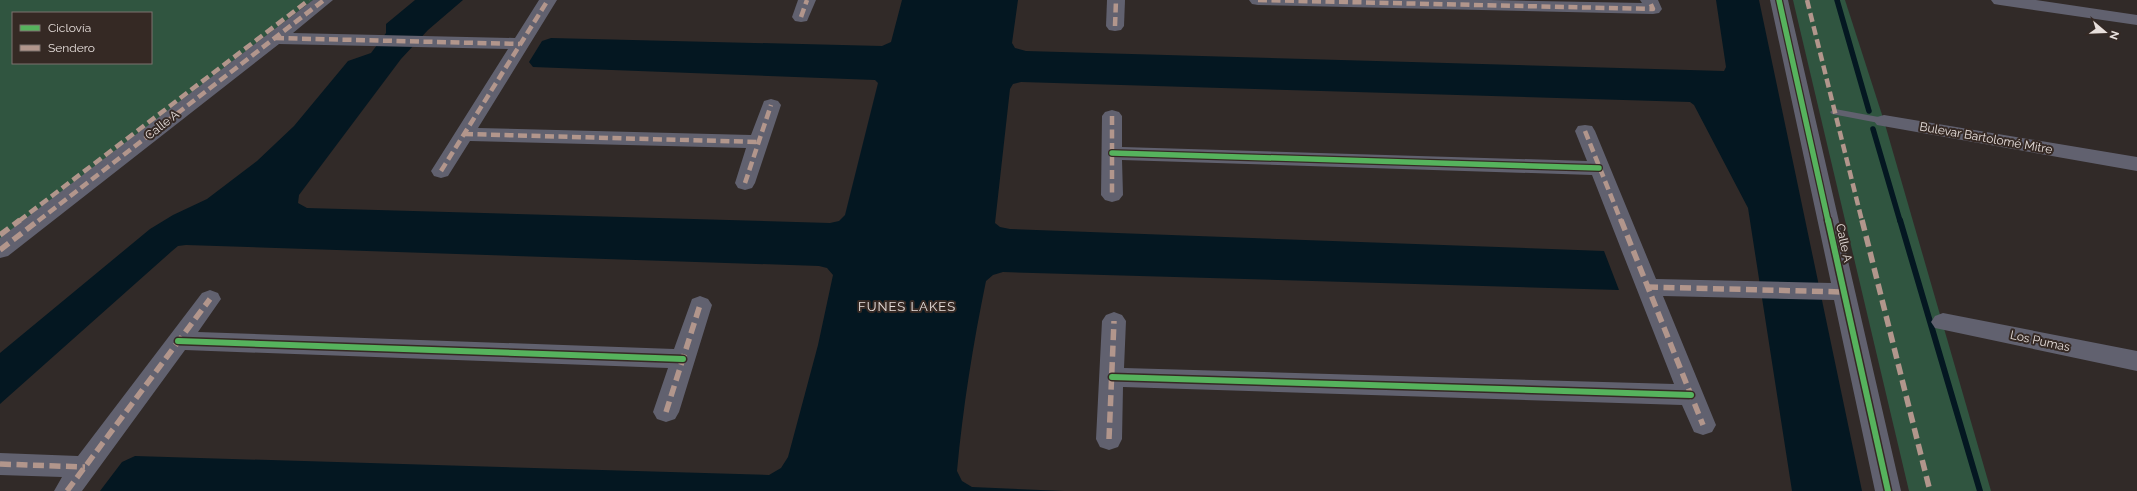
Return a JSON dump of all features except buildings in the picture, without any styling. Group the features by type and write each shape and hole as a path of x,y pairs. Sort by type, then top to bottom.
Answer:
{"street":[{"name":"Calle A","path":"0,250 324,0"},
{"path":"441,171 548,0"},
{"path":"801,17 807,0"},
{"path":"1115,26 1116,0"},
{"path":"1258,0 1653,9 1648,0"},
{"name":"Calle A","path":"1779,0 1888,491"},
{"path":"2000,0 2137,20"},
{"path":"275,38 520,44"},
{"path":"745,183 771,105"},
{"path":"1112,116 1112,195"},
{"name":"Bulevar Bartolomé Mitre","path":"1884,121 2137,164"},
{"path":"1585,131 1703,425"},
{"path":"464,134 758,142"},
{"path":"1112,153 1599,168"},
{"path":"1647,287 1844,292"},
{"path":"67,491 210,299"},
{"path":"666,412 700,305"},
{"path":"1109,439 1114,321"},
{"name":"Los Pumas","path":"1943,322 2137,361"},
{"path":"178,341 683,360"},
{"path":"1112,377 1690,395"},
{"path":"0,464 85,467"}],"lane":[{"name":"Bulevar Bartolomé Mitre","path":"1835,112 1884,121"}],"green space":[{"path":"0,0 313,0 0,239"},
{"path":"1793,0 1845,0 1884,121 1991,491 1909,491"}],"water":[{"path":"415,0 463,0 428,30 401,59 299,195 298,203 307,208 830,223 839,221 845,215 878,83 875,80 533,67 529,62 542,41 551,38 882,46 891,42 902,0 1018,0 1012,43 1015,48 1026,51 1724,71 1726,67 1716,0 1759,0 1862,491 1792,491 1748,208 1694,105 1690,102 1021,82 1013,84 1010,89 995,223 1000,227 1010,229 1604,251 1619,290 1003,272 993,275 986,281 977,328 965,399 957,471 962,481 972,487 1064,491 100,491 122,462 135,456 769,475 781,468 788,457 818,345 833,275 827,268 819,266 186,245 178,246 0,404 0,353 150,229 173,215 207,199 257,161 294,126 348,61 371,53 386,33 386,24"}],"waterway":[{"path":"1837,0 1869,111"},
{"path":"1873,129 1900,221"},
{"path":"1900,220 1980,491"}],"marked path":[{"path":"0,235 309,0"},
{"path":"0,250 324,0"},
{"path":"441,171 548,0"},
{"path":"801,17 807,0"},
{"path":"1115,26 1116,0"},
{"path":"1258,0 1653,9 1649,0"},
{"path":"1807,0 1930,491"},
{"path":"275,38 520,44"},
{"path":"745,183 771,105"},
{"path":"1112,116 1112,195"},
{"path":"1585,131 1703,425"},
{"path":"464,134 758,142"},
{"path":"1647,287 1844,292"},
{"path":"67,491 210,299"},
{"path":"666,412 700,305"},
{"path":"1109,439 1114,321"},
{"path":"0,464 85,467"}],"cycle path":[{"path":"1779,0 1888,491"},
{"path":"1112,153 1599,168"},
{"path":"178,341 683,359"},
{"path":"1112,377 1691,395"}],"district":[{"name":"FUNES LAKES","path":"907,306"}]}
